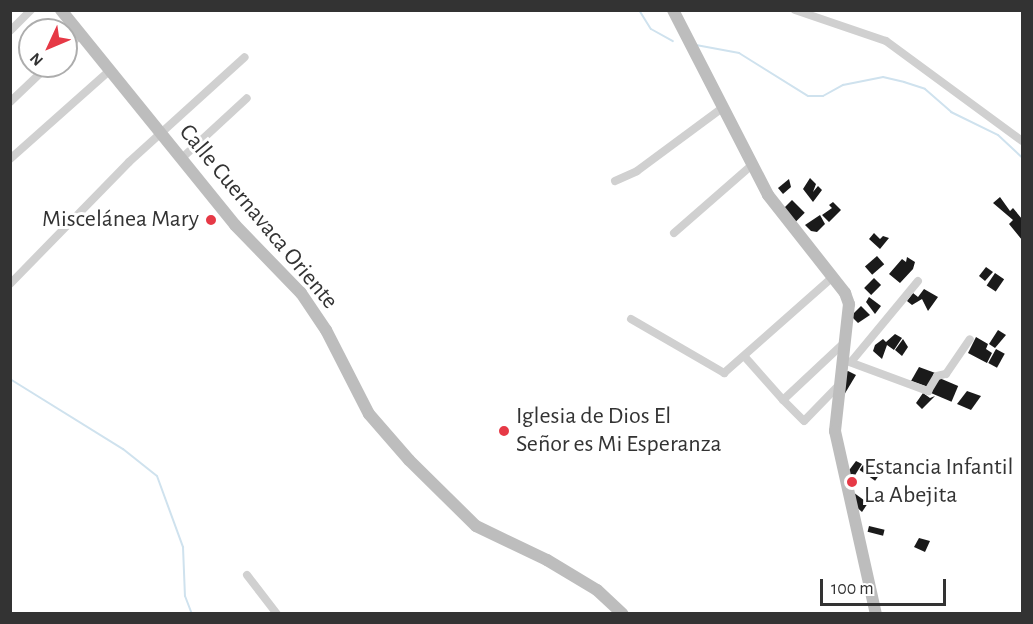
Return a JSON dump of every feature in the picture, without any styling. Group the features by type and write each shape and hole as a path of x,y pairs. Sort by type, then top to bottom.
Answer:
{"main road":[{"name":"Calle Cuernavaca Oriente","path":"61,10 108,72 182,158 235,225 301,293 326,330 369,414 447,500 476,526 547,560 613,604 623,614"},
{"path":"673,10 752,165 780,212 833,277 849,304 847,361 839,385 835,432 876,614"}],"street":[{"path":"10,31 31,10"},
{"path":"795,10 886,41 1023,141"},
{"path":"10,284 160,133 244,57"},
{"path":"10,159 108,72"},
{"path":"10,102 35,78"},
{"path":"182,158 247,99"},
{"path":"615,181 637,171 722,108"},
{"path":"674,233 752,165"},
{"path":"631,319 715,371 727,372 833,277"},
{"path":"918,281 847,361 928,391 970,339"},
{"path":"783,400 848,340"},
{"path":"745,357 804,421 839,385"},
{"path":"247,575 276,614"}],"building":[{"path":"810,178 816,184 813,192 818,186 822,190 813,202 803,189"},
{"path":"789,179 791,187 783,194 778,188"},
{"path":"1000,197 1010,211 1013,208 1022,219 1022,240 1009,224 1013,220 993,203"},
{"path":"792,200 805,213 796,222 783,209"},
{"path":"833,202 841,210 829,222 822,215 832,208 829,205"},
{"path":"820,215 825,224 817,232 811,231 805,225"},
{"path":"874,233 880,239 883,236 889,238 880,249 869,239"},
{"path":"877,256 884,264 872,275 865,266"},
{"path":"907,257 915,262 913,269 900,283 889,274 902,259 906,262"},
{"path":"986,267 993,272 985,281 979,276"},
{"path":"995,273 1004,279 996,292 987,285"},
{"path":"874,278 881,285 871,295 864,288"},
{"path":"924,289 938,297 928,311 922,299 912,305 907,301 913,293 918,297"},
{"path":"869,297 881,306 875,314 866,302"},
{"path":"861,306 870,315 858,323 851,316"},
{"path":"998,330 1006,335 995,348 989,344"},
{"path":"895,334 902,338 894,350 887,345 882,359 873,351 875,345 883,339 886,342"},
{"path":"976,337 988,344 986,349 992,353 987,363 968,353"},
{"path":"903,339 908,347 902,356 895,350"},
{"path":"996,349 1005,354 997,368 988,363"},
{"path":"919,367 938,374 928,387 911,381"},
{"path":"845,372 856,375 844,395"},
{"path":"937,377 958,386 952,402 930,393"},
{"path":"967,391 981,396 971,410 957,404"},
{"path":"923,393 930,398 935,396 922,409 916,403"},
{"path":"856,461 862,464 852,480 847,473"},
{"path":"863,465 879,476 875,481 860,470"},
{"path":"850,490 868,503 862,512 853,504"},
{"path":"869,526 885,530 883,536 868,532"},
{"path":"919,538 930,541 925,552 914,547"}],"waterway":[{"path":"639,10 651,29 673,41"},
{"path":"696,45 739,53 808,96 823,96 843,85 883,77 925,89 951,112 998,135 1022,157"},
{"path":"10,379 123,449 157,476 183,547 185,596 192,614"}],"place":[{"name":"Miscelánea Mary","path":"211,220"},
{"name":"Iglesia de Dios El Señor es Mi Esperanza","path":"504,431"},
{"name":"Estancia Infantil La Abejita","path":"852,482"}]}
